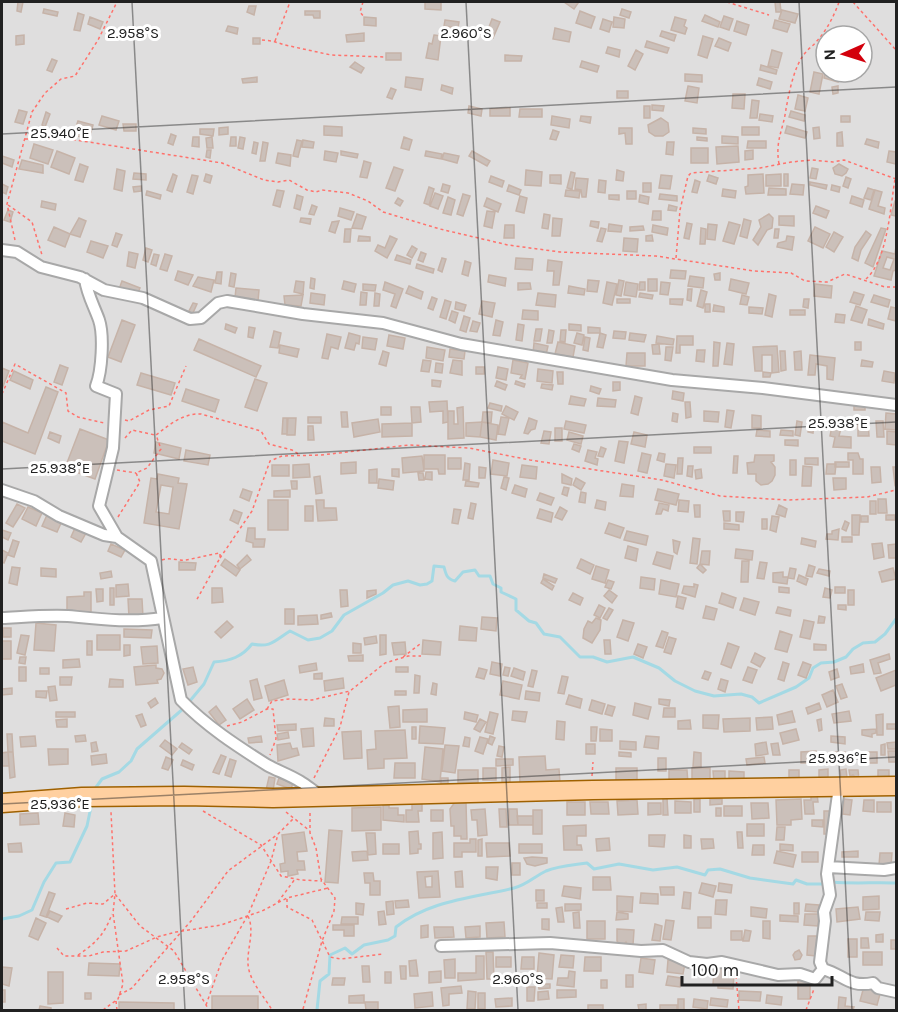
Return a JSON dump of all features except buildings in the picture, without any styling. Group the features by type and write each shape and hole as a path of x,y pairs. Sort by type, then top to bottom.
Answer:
{"main road":[{"path":"2,803 98,797 273,798 315,792 897,786"}],"street":[{"path":"2,250 17,252 45,268 85,279 104,290 143,298 190,319 201,318 218,303 226,301 259,305 303,314 383,323 461,344 672,380 763,388 897,405"},
{"path":"85,279 87,294 100,326 101,373 96,386 116,392 113,448 99,506 117,537 153,563 179,698 194,714 267,765 301,782 315,792"},
{"path":"2,490 34,501 59,516 104,535 117,537"},
{"path":"2,616 67,616 99,620 162,618"},
{"path":"441,946 550,943 641,951 663,950 687,961 707,964 722,962 778,975 802,975 814,979 823,969 820,962 824,912 830,896 827,875 839,787"},
{"path":"828,867 897,868"},
{"path":"823,969 834,972 840,978 859,986 873,983 878,988 897,992"}],"path":[{"path":"17,252 7,204 32,112 45,93 61,78 75,76 98,40 117,2"},
{"path":"274,41 290,2"},
{"path":"363,2 360,12 364,17"},
{"path":"727,2 769,15"},
{"path":"779,164 777,147 788,93 803,56 833,18 839,2"},
{"path":"853,2 897,50"},
{"path":"262,40 331,55 385,57"},
{"path":"24,139 63,138 222,163 264,180 278,182 290,180 307,190 348,193 368,201 384,212 440,229 508,245 560,252 656,256 754,271 791,273 805,281 827,282 843,274 885,287 897,287"},
{"path":"675,259 680,210 689,174 760,168 812,160 833,162 846,160 896,178 886,239 873,272 865,279"},
{"path":"7,204 32,222 45,268"},
{"path":"2,394 15,364 66,393 68,411 78,417 103,423 114,415 129,422 149,410 169,406 186,366"},
{"path":"113,448 120,445 132,430 156,435 177,420 193,414 201,414 261,431 269,444 292,450 302,456"},
{"path":"107,468 136,472 147,468 161,449 156,435"},
{"path":"196,601 220,558 252,511 270,461 282,456 409,445 469,448 540,462 662,480 720,496 787,500 867,497 897,490"},
{"path":"110,527 132,498 140,482 136,472"},
{"path":"153,563 166,558 185,560 220,553 220,558"},
{"path":"2,589 2,616"},
{"path":"402,658 420,644"},
{"path":"267,709 272,701 312,700 350,691 385,663 421,656"},
{"path":"315,792 324,760 340,727 350,691"},
{"path":"215,729 242,722 267,709 273,709 276,739 267,765"},
{"path":"184,796 208,814 261,845 281,876 322,881"},
{"path":"98,797 110,821 115,894 113,914 123,984 119,995 103,1011"},
{"path":"273,798 293,819 310,831"},
{"path":"303,1010 321,941 334,911 335,898 322,881 316,848 310,831 310,813"},
{"path":"119,995 132,988 191,921 228,871 278,834 293,819"},
{"path":"206,1005 222,960 248,915 271,861 278,834"},
{"path":"278,903 295,879"},
{"path":"57,948 64,956 89,956 103,952 126,951 154,938 221,925 286,898 328,888"},
{"path":"66,909 87,903 103,904 115,894"},
{"path":"115,894 140,926 174,951 208,1011"},
{"path":"286,898 287,907 312,920 330,957 341,959 383,954"},
{"path":"77,956 92,946 105,932 113,914"},
{"path":"248,915 251,923 248,965 258,989 272,1011"},
{"path":"738,965 736,976 739,1011"},
{"path":"806,1011 812,996 814,979"},
{"path":"115,1000 117,1011"}],"shaded area":[{"path":"2,2 896,2 896,1010 2,1010"}],"waterway":[{"path":"189,702 204,684 214,662 235,658 252,644 272,643 290,631 308,640 320,638 332,631 344,615 393,585 408,581 420,585 432,581 434,566 444,567 447,576 455,581 463,572 475,570 479,576 490,576 493,584 501,588 501,592 516,599 516,610 529,621 536,623 544,634 560,637 580,657 593,657 607,662 633,657 659,668 675,681 695,691 714,696 741,694 752,697 759,703 796,687 809,678 813,668 821,663 834,662 846,657 863,643 875,642 885,634 896,619"},
{"path":"94,790 102,779 119,772 131,761 137,749 184,708"},
{"path":"2,919 19,916 32,910 44,882 56,863 70,862 87,826 92,802"},
{"path":"317,1010 320,981 329,974 330,955 345,948 352,954 364,945 388,940 395,936 396,927 437,905 519,887 546,871 556,868 587,863 594,869 619,864 653,870 677,867 705,875 708,870 720,869 750,878 793,884 796,880 807,884 825,884"},
{"path":"832,882 896,883"}]}
